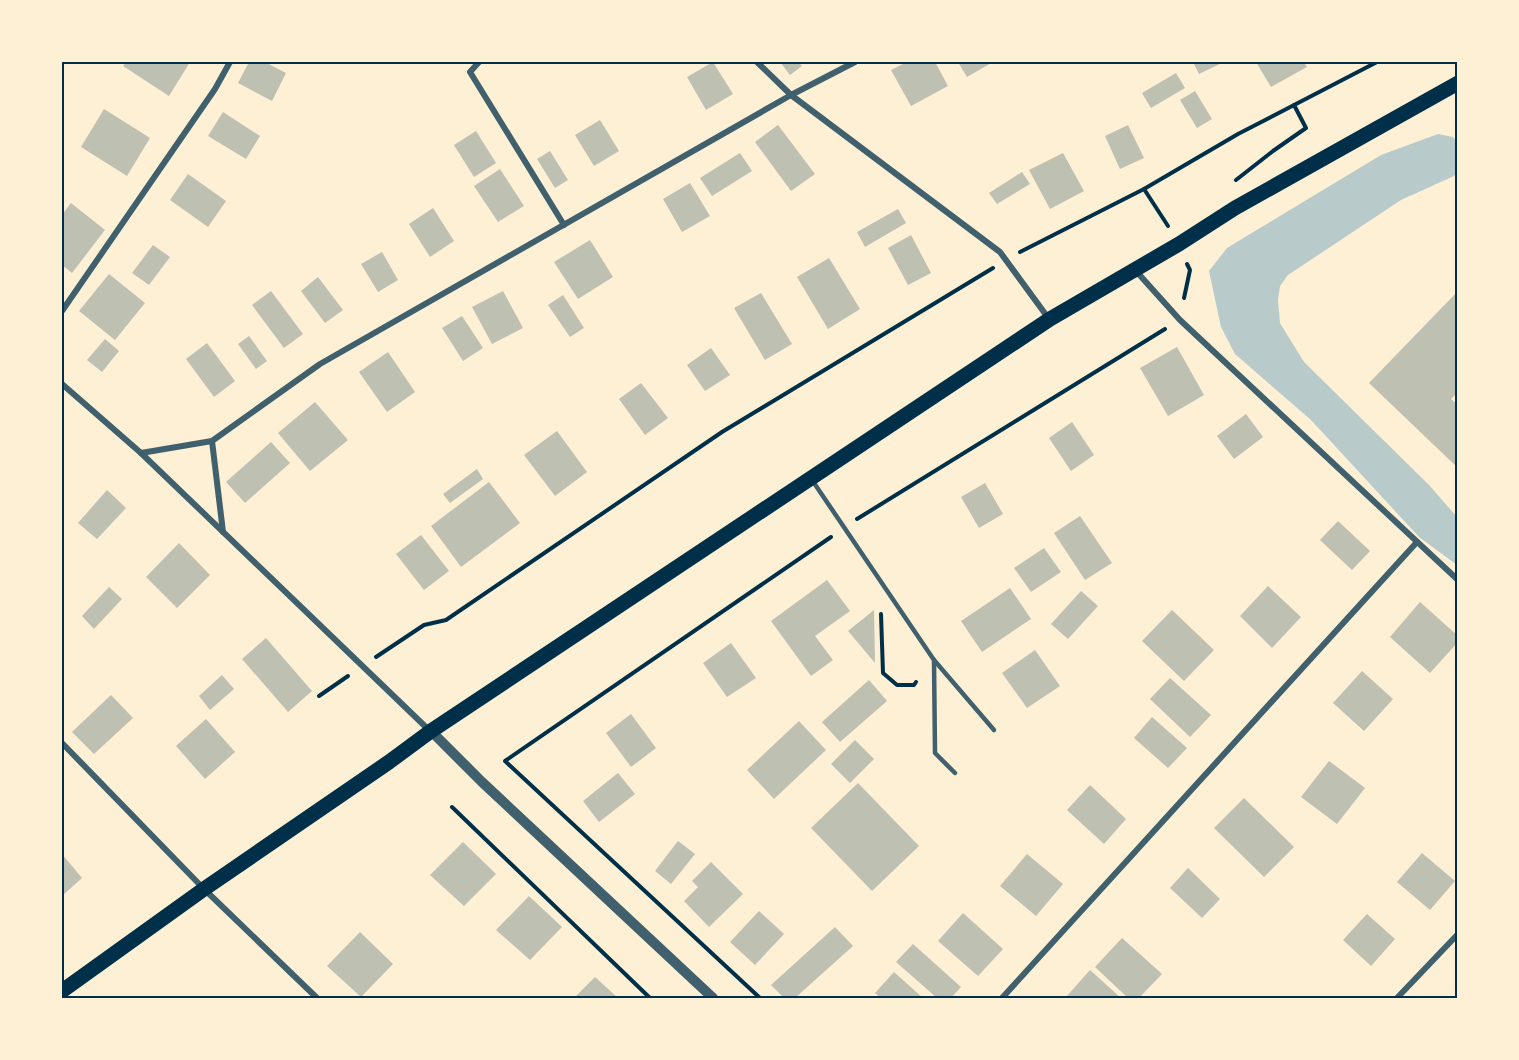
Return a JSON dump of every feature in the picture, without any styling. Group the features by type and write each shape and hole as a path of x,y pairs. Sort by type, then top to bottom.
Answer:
{"main road":[{"path":"62,991 431,731 1050,319 1179,244 1235,208 1458,83"}],"street":[{"path":"62,311 215,89 230,62"},
{"path":"479,62 470,72 564,225"},
{"path":"757,62 791,95 1000,252 1050,319"},
{"path":"141,453 212,441 320,364 791,95 855,62"},
{"path":"1135,270 1180,320 1458,580"},
{"path":"62,384 141,453 490,790 713,999"},
{"path":"212,441 223,532"},
{"path":"1002,999 1417,542"},
{"path":"62,743 204,889 317,999"},
{"path":"1397,999 1458,934"}],"lane":[{"path":"810,478 934,660 994,730"},
{"path":"934,660 935,753 955,772"}],"path":[{"path":"319,696 424,625 446,620 722,432 1006,260 1144,189 1238,134 1377,62"},
{"path":"1231,184 1306,128 1294,105"},
{"path":"760,999 505,761 844,528 1180,320 1190,270 1179,244 1144,189"},
{"path":"1167,224 1176,219"},
{"path":"880,581 883,673 897,685 914,685 934,660"},
{"path":"452,807 650,999"}],"shaded area":[{"path":"1438,134 1453,137 1457,142 1457,172 1454,176 1401,200 1288,275 1280,286 1278,300 1280,323 1304,362 1429,485 1457,517 1457,565 1419,537 1311,420 1235,354 1221,327 1209,271 1227,248 1381,155"}],"building":[{"path":"126,62 190,62 169,96 123,66"},
{"path":"249,62 265,62 286,73 272,101 238,83"},
{"path":"713,62 733,94 706,110 687,77"},
{"path":"780,62 798,62 802,66 790,75"},
{"path":"907,62 935,62 948,86 911,106 891,70"},
{"path":"958,62 993,62 967,77"},
{"path":"1193,62 1224,62 1199,74"},
{"path":"1256,62 1304,62 1307,67 1271,87"},
{"path":"1176,73 1185,88 1151,108 1142,93"},
{"path":"1195,91 1212,119 1197,128 1180,100"},
{"path":"104,109 150,138 127,176 81,147"},
{"path":"223,112 260,136 246,159 208,136"},
{"path":"600,120 619,151 594,166 575,135"},
{"path":"778,125 815,174 791,191 755,142"},
{"path":"1128,125 1144,158 1120,169 1105,136"},
{"path":"476,131 496,163 474,177 454,145"},
{"path":"550,151 568,180 555,188 537,159"},
{"path":"740,153 752,171 712,196 700,178"},
{"path":"1063,153 1084,191 1050,209 1029,170"},
{"path":"500,169 524,206 498,222 474,186"},
{"path":"1022,172 1030,184 997,204 989,193"},
{"path":"188,174 226,201 208,227 170,200"},
{"path":"690,183 710,216 682,232 663,199"},
{"path":"71,203 105,230 72,273 62,265 62,215"},
{"path":"433,208 454,241 430,257 409,224"},
{"path":"898,209 906,223 865,247 857,232"},
{"path":"911,235 931,273 908,285 888,248"},
{"path":"590,240 613,277 578,299 554,262"},
{"path":"153,245 170,257 149,285 132,273"},
{"path":"382,252 398,280 378,292 361,264"},
{"path":"829,258 860,309 828,329 797,277"},
{"path":"109,274 145,303 115,340 79,311"},
{"path":"318,277 343,310 325,323 301,291"},
{"path":"271,291 303,334 284,348 252,305"},
{"path":"503,291 523,328 492,344 472,307"},
{"path":"1458,291 1458,392 1451,399 1458,405 1458,468 1369,383"},
{"path":"761,293 792,344 765,360 734,308"},
{"path":"563,295 584,328 570,337 548,305"},
{"path":"462,316 483,348 463,361 442,328"},
{"path":"249,336 267,361 256,369 238,344"},
{"path":"105,339 119,351 102,372 87,360"},
{"path":"207,343 235,381 214,397 186,359"},
{"path":"1177,347 1204,395 1168,416 1140,368"},
{"path":"711,348 730,375 705,391 687,365"},
{"path":"388,352 415,392 387,412 359,372"},
{"path":"641,383 668,418 645,435 619,399"},
{"path":"315,402 348,440 310,471 278,433"},
{"path":"1246,414 1263,437 1234,459 1217,436"},
{"path":"1072,422 1094,455 1071,471 1049,438"},
{"path":"557,431 587,472 555,496 524,455"},
{"path":"271,442 290,463 245,503 226,482"},
{"path":"477,469 483,479 450,503 443,494"},
{"path":"489,482 520,523 461,567 431,526"},
{"path":"985,483 1003,514 979,528 961,497"},
{"path":"107,490 126,508 97,539 78,523"},
{"path":"1080,516 1112,563 1085,580 1054,533"},
{"path":"1338,521 1370,551 1352,570 1320,540"},
{"path":"421,535 449,571 424,590 396,554"},
{"path":"179,543 210,575 177,608 146,577"},
{"path":"1044,548 1061,572 1031,592 1014,568"},
{"path":"827,580 850,611 815,636 833,660 811,676 771,621"},
{"path":"1268,586 1301,617 1272,648 1240,616"},
{"path":"109,587 122,599 94,629 82,616"},
{"path":"1010,588 1031,619 982,652 961,621"},
{"path":"1081,591 1098,606 1068,639 1051,624"},
{"path":"1420,602 1458,636 1458,642 1430,673 1390,637"},
{"path":"874,610 875,663 848,631"},
{"path":"1172,610 1214,650 1184,681 1142,641"},
{"path":"266,638 312,691 288,712 242,659"},
{"path":"731,643 756,678 727,697 703,663"},
{"path":"1035,650 1060,686 1027,708 1002,673"},
{"path":"1362,671 1393,699 1364,731 1333,703"},
{"path":"222,675 234,689 210,710 199,696"},
{"path":"1170,678 1211,715 1190,737 1150,699"},
{"path":"869,680 887,701 840,742 822,722"},
{"path":"111,695 133,718 94,754 72,732"},
{"path":"631,714 656,748 631,767 606,733"},
{"path":"1152,717 1187,748 1168,768 1134,738"},
{"path":"206,719 235,752 205,779 176,746"},
{"path":"799,721 826,750 774,799 747,770"},
{"path":"855,740 874,759 850,783 831,764"},
{"path":"1329,761 1365,788 1337,824 1301,797"},
{"path":"618,773 635,794 599,822 583,801"},
{"path":"858,783 919,846 872,891 811,828"},
{"path":"1090,785 1126,819 1104,844 1067,810"},
{"path":"1244,798 1294,847 1264,877 1214,828"},
{"path":"678,841 695,854 671,884 655,871"},
{"path":"463,842 496,874 464,906 430,875"},
{"path":"1422,853 1455,881 1430,910 1397,882"},
{"path":"62,854 82,878 62,896"},
{"path":"1027,854 1063,884 1036,916 1000,886"},
{"path":"711,862 743,894 709,927 684,901 698,887 692,881"},
{"path":"1188,868 1220,899 1202,918 1170,888"},
{"path":"529,896 562,927 530,960 496,930"},
{"path":"759,911 784,934 755,965 730,942"},
{"path":"963,913 1003,949 978,976 938,941"},
{"path":"1367,914 1395,939 1371,966 1343,940"},
{"path":"835,927 853,946 795,998 784,998 771,985"},
{"path":"360,932 393,964 361,997 327,966"},
{"path":"1122,938 1162,974 1139,998 1128,998 1095,967"},
{"path":"913,944 961,987 951,998 937,998 896,962"},
{"path":"1090,970 1121,998 1070,998 1067,996"},
{"path":"894,972 923,998 881,998 875,993"},
{"path":"595,977 618,998 574,998"}]}
